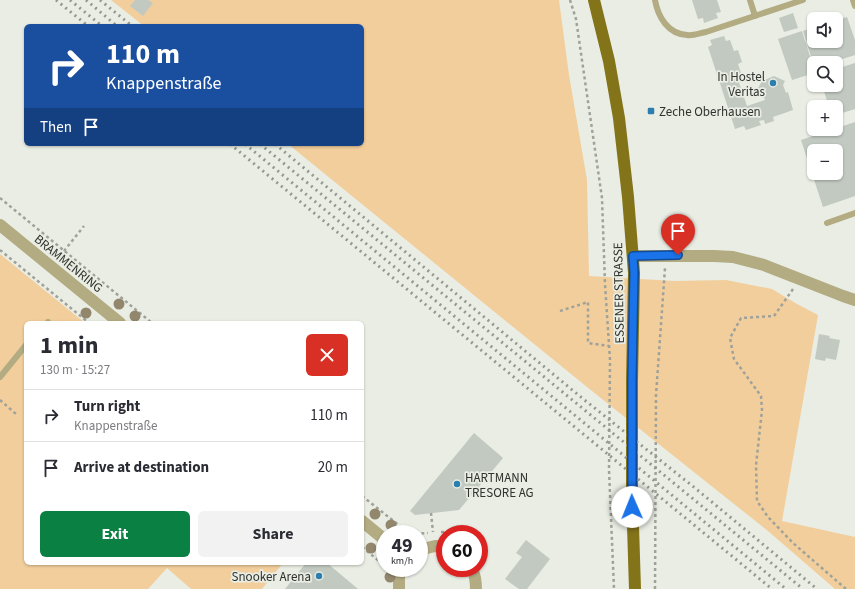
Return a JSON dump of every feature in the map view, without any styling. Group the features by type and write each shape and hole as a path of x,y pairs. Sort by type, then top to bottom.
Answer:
{"main road":[{"name":"ESSENER STRASSE","path":"594,0 609,60 619,118 633,256 632,494 635,589"}],"street":[{"name":"BRAMMENRING","path":"0,225 118,321"},
{"path":"633,256 666,255 733,258 764,265 855,300"},
{"path":"364,523 376,533"},
{"path":"399,577 400,589"},
{"path":"475,577 476,589"}],"lane":[{"path":"655,0 658,14 665,24 672,30 686,35 706,32 803,0"},
{"path":"750,0 755,16"},
{"path":"853,0 855,6"},
{"path":"827,223 855,213"},
{"path":"0,376 24,347"}],"path":[{"name":"ESSENER STRASSE","path":"570,0 576,19 602,198 604,284 610,360 608,470 614,589"},
{"path":"0,198 150,321"},
{"path":"64,251 84,226"},
{"path":"0,250 87,321"},
{"path":"654,589 656,396 666,255"},
{"path":"799,278 794,288 774,316 741,318 730,338 734,360 761,396 762,410 756,465 757,500 768,517 793,543 846,589"},
{"path":"560,311 588,302 588,342 609,346"},
{"path":"0,400 16,414"},
{"path":"364,498 405,530 414,534 433,532 431,513"},
{"path":"364,549 376,559"}],"shaded area":[{"path":"111,0 559,0 569,75 587,180 589,276 674,281 726,280 772,289 818,315 782,521 855,537 855,589 835,589 768,531 587,387 290,146 364,146 364,24 141,24"},
{"path":"0,254 83,321 24,321 24,565 281,565 262,589 191,589 167,568 148,589 0,589"}],"building":[{"path":"135,0 148,0 153,3 143,16 130,6"},
{"path":"692,0 717,0 721,12 716,13 718,18 704,23 703,18 698,19"},
{"path":"793,13 798,28 784,32 779,18"},
{"path":"847,17 855,40 855,55 843,59 843,56 811,56 808,48 843,48 843,18"},
{"path":"807,30 807,44 803,31"},
{"path":"802,31 810,56 807,56 807,75 792,80 778,39"},
{"name":"In Hostel Veritas","path":"724,36 726,41 730,40 734,51 738,50 742,62 738,64 742,76 737,77 747,106 765,100 762,92 757,90 762,81 774,76 785,81 783,85 786,93 788,92 793,110 773,117 774,121 765,124 764,120 759,121 761,125 746,130 744,126 735,129 708,47 712,45 710,40"},
{"path":"855,63 855,109 843,113 843,100 827,100 824,92 843,92 843,67"},
{"path":"855,122 855,196 823,207 814,180 843,180 843,144 807,144 807,158 801,140 813,136 843,136 843,126"},
{"path":"819,334 840,340 836,360 826,358 825,361 815,359"},
{"name":"HARTMANN TRESORE AG","path":"474,433 503,458 459,510 415,515 410,511"},
{"path":"526,540 550,559 527,589 519,589 505,579 522,557 516,553"},
{"name":"Snooker Arena","path":"304,565 329,565 358,589 285,589"}],"railway":[{"path":"56,0 86,24"},
{"path":"70,0 100,24"},
{"path":"86,0 115,24"},
{"path":"100,0 130,24"},
{"path":"232,146 772,589"},
{"path":"247,146 786,589"},
{"path":"262,146 803,589"},
{"path":"277,146 582,398 695,488 817,589"}],"place":[{"name":"In Hostel Veritas","path":"773,83"},
{"name":"Zeche Oberhausen","path":"651,111"},
{"name":"HARTMANN TRESORE AG","path":"457,484"},
{"name":"Snooker Arena","path":"319,576"}],"route":[{"path":"632,507 633,256 678,255"}]}
